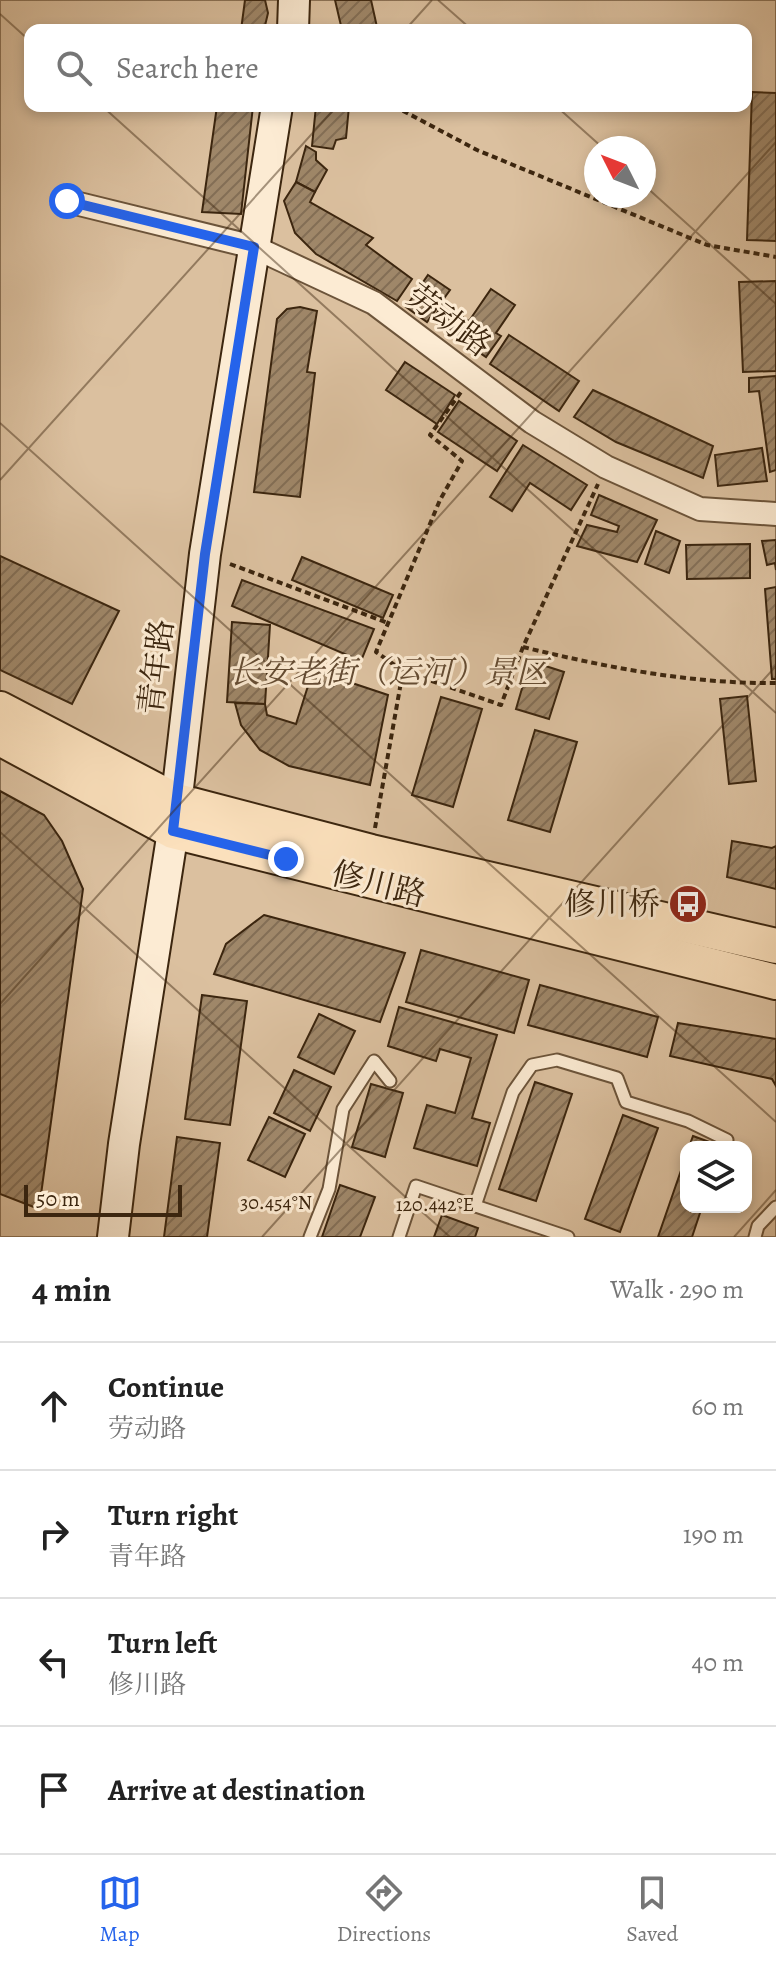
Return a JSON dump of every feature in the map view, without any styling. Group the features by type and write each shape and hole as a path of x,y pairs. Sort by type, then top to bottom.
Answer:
{"main road":[{"name":"修川路","path":"0,709 175,816 371,852 776,946"},
{"name":"修川路","path":"0,738 175,816 776,982"}],"street":[{"path":"293,24 294,0"},
{"name":"青年路","path":"113,1237 124,1144 175,816 205,554 276,112"},
{"name":"劳动路","path":"67,201 254,247 374,303 532,422 606,467 700,509 776,514"}],"lane":[{"path":"475,1206 513,1092 532,1065 557,1060 617,1078 626,1102 688,1121 727,1140"},
{"path":"310,1237 329,1189 343,1109 374,1061 390,1081"},
{"path":"399,1237 416,1186 568,1237"},
{"path":"755,1237 758,1226 776,1207"}],"path":[{"path":"405,112 477,150 707,245 776,257"},
{"path":"471,377 430,435 462,461 440,500 376,652 403,671 501,705 523,647 606,467"},
{"path":"205,554 388,623"},
{"path":"523,647 597,665 739,684 776,683"},
{"path":"371,852 403,671"}],"green space":[{"name":"长安老街（运河）景区","path":"0,0 776,0 776,1237 0,1237"}],"building":[{"path":"245,0 265,0 268,13 265,24 242,24"},
{"path":"335,0 371,0 376,24 341,24"},
{"path":"752,92 776,93 776,241 747,240"},
{"path":"216,112 252,112 241,214 202,212"},
{"path":"315,112 348,112 346,138 336,140 333,149 312,146"},
{"path":"306,146 316,152 316,160 327,170 315,192 296,182"},
{"path":"296,182 315,192 310,202 373,238 366,245 412,279 397,301 316,254 295,233 284,201"},
{"path":"428,275 450,290 427,322 406,307"},
{"path":"776,281 776,371 743,372 739,282"},
{"path":"491,289 515,305 496,333 501,336 486,357 432,320 443,304 469,321"},
{"path":"300,307 317,311 307,372 315,373 300,497 254,492 277,319 287,309"},
{"path":"509,335 579,381 559,411 490,364"},
{"path":"405,362 455,395 437,424 386,390"},
{"path":"776,376 776,470 770,472 759,391 749,392 749,378"},
{"path":"593,390 713,446 703,478 616,442 574,417"},
{"path":"459,401 517,441 497,471 438,432"},
{"path":"523,445 587,485 571,510 530,483 512,511 490,497"},
{"path":"762,448 767,481 718,486 715,455"},
{"path":"599,495 657,520 637,562 577,546 587,525 617,532 619,526 591,515"},
{"path":"656,531 680,541 669,573 645,564"},
{"path":"776,540 776,570 775,563 767,565 762,541"},
{"path":"750,544 750,578 687,579 686,545"},
{"path":"0,556 119,611 72,704 0,670"},
{"path":"302,557 393,595 383,618 292,580"},
{"path":"242,580 374,629 361,661 232,606"},
{"path":"776,587 776,679 772,679 765,589"},
{"path":"232,622 270,625 265,704 227,702"},
{"path":"530,661 564,672 549,719 516,709"},
{"path":"313,670 388,695 370,785 289,766 260,750 241,725 235,703 265,704 267,715 296,724"},
{"path":"747,696 756,781 729,784 720,699"},
{"path":"441,697 482,709 453,807 412,795"},
{"path":"535,730 577,742 550,832 508,820"},
{"path":"0,791 44,815 62,841 83,889 39,1209 0,1194"},
{"path":"732,841 772,848 776,846 776,889 727,877"},
{"path":"264,915 405,953 380,1022 214,974 226,944"},
{"path":"421,950 529,980 514,1033 406,1002"},
{"path":"540,985 658,1017 647,1057 528,1025"},
{"path":"202,995 247,1001 230,1125 185,1119"},
{"path":"399,1007 497,1035 472,1118 490,1123 477,1166 414,1148 427,1105 455,1113 471,1058 440,1049 436,1061 388,1046"},
{"path":"319,1014 355,1031 334,1074 298,1057"},
{"path":"678,1023 776,1039 776,1086 772,1079 670,1056"},
{"path":"294,1070 331,1087 310,1131 274,1113"},
{"path":"535,1082 572,1094 536,1201 499,1189"},
{"path":"371,1084 403,1093 385,1157 352,1147"},
{"path":"623,1115 658,1128 620,1232 585,1219"},
{"path":"269,1117 305,1134 285,1177 248,1160"},
{"path":"177,1137 220,1143 207,1237 164,1237"},
{"path":"680,1173 680,1213 700,1213 692,1237 658,1237"},
{"path":"340,1185 375,1197 360,1237 322,1237"},
{"path":"442,1215 478,1228 475,1237 434,1237"}],"place":[{"name":"修川桥","path":"688,904"}],"route":[{"path":"67,201 254,247 205,554 173,831 286,859"}]}
